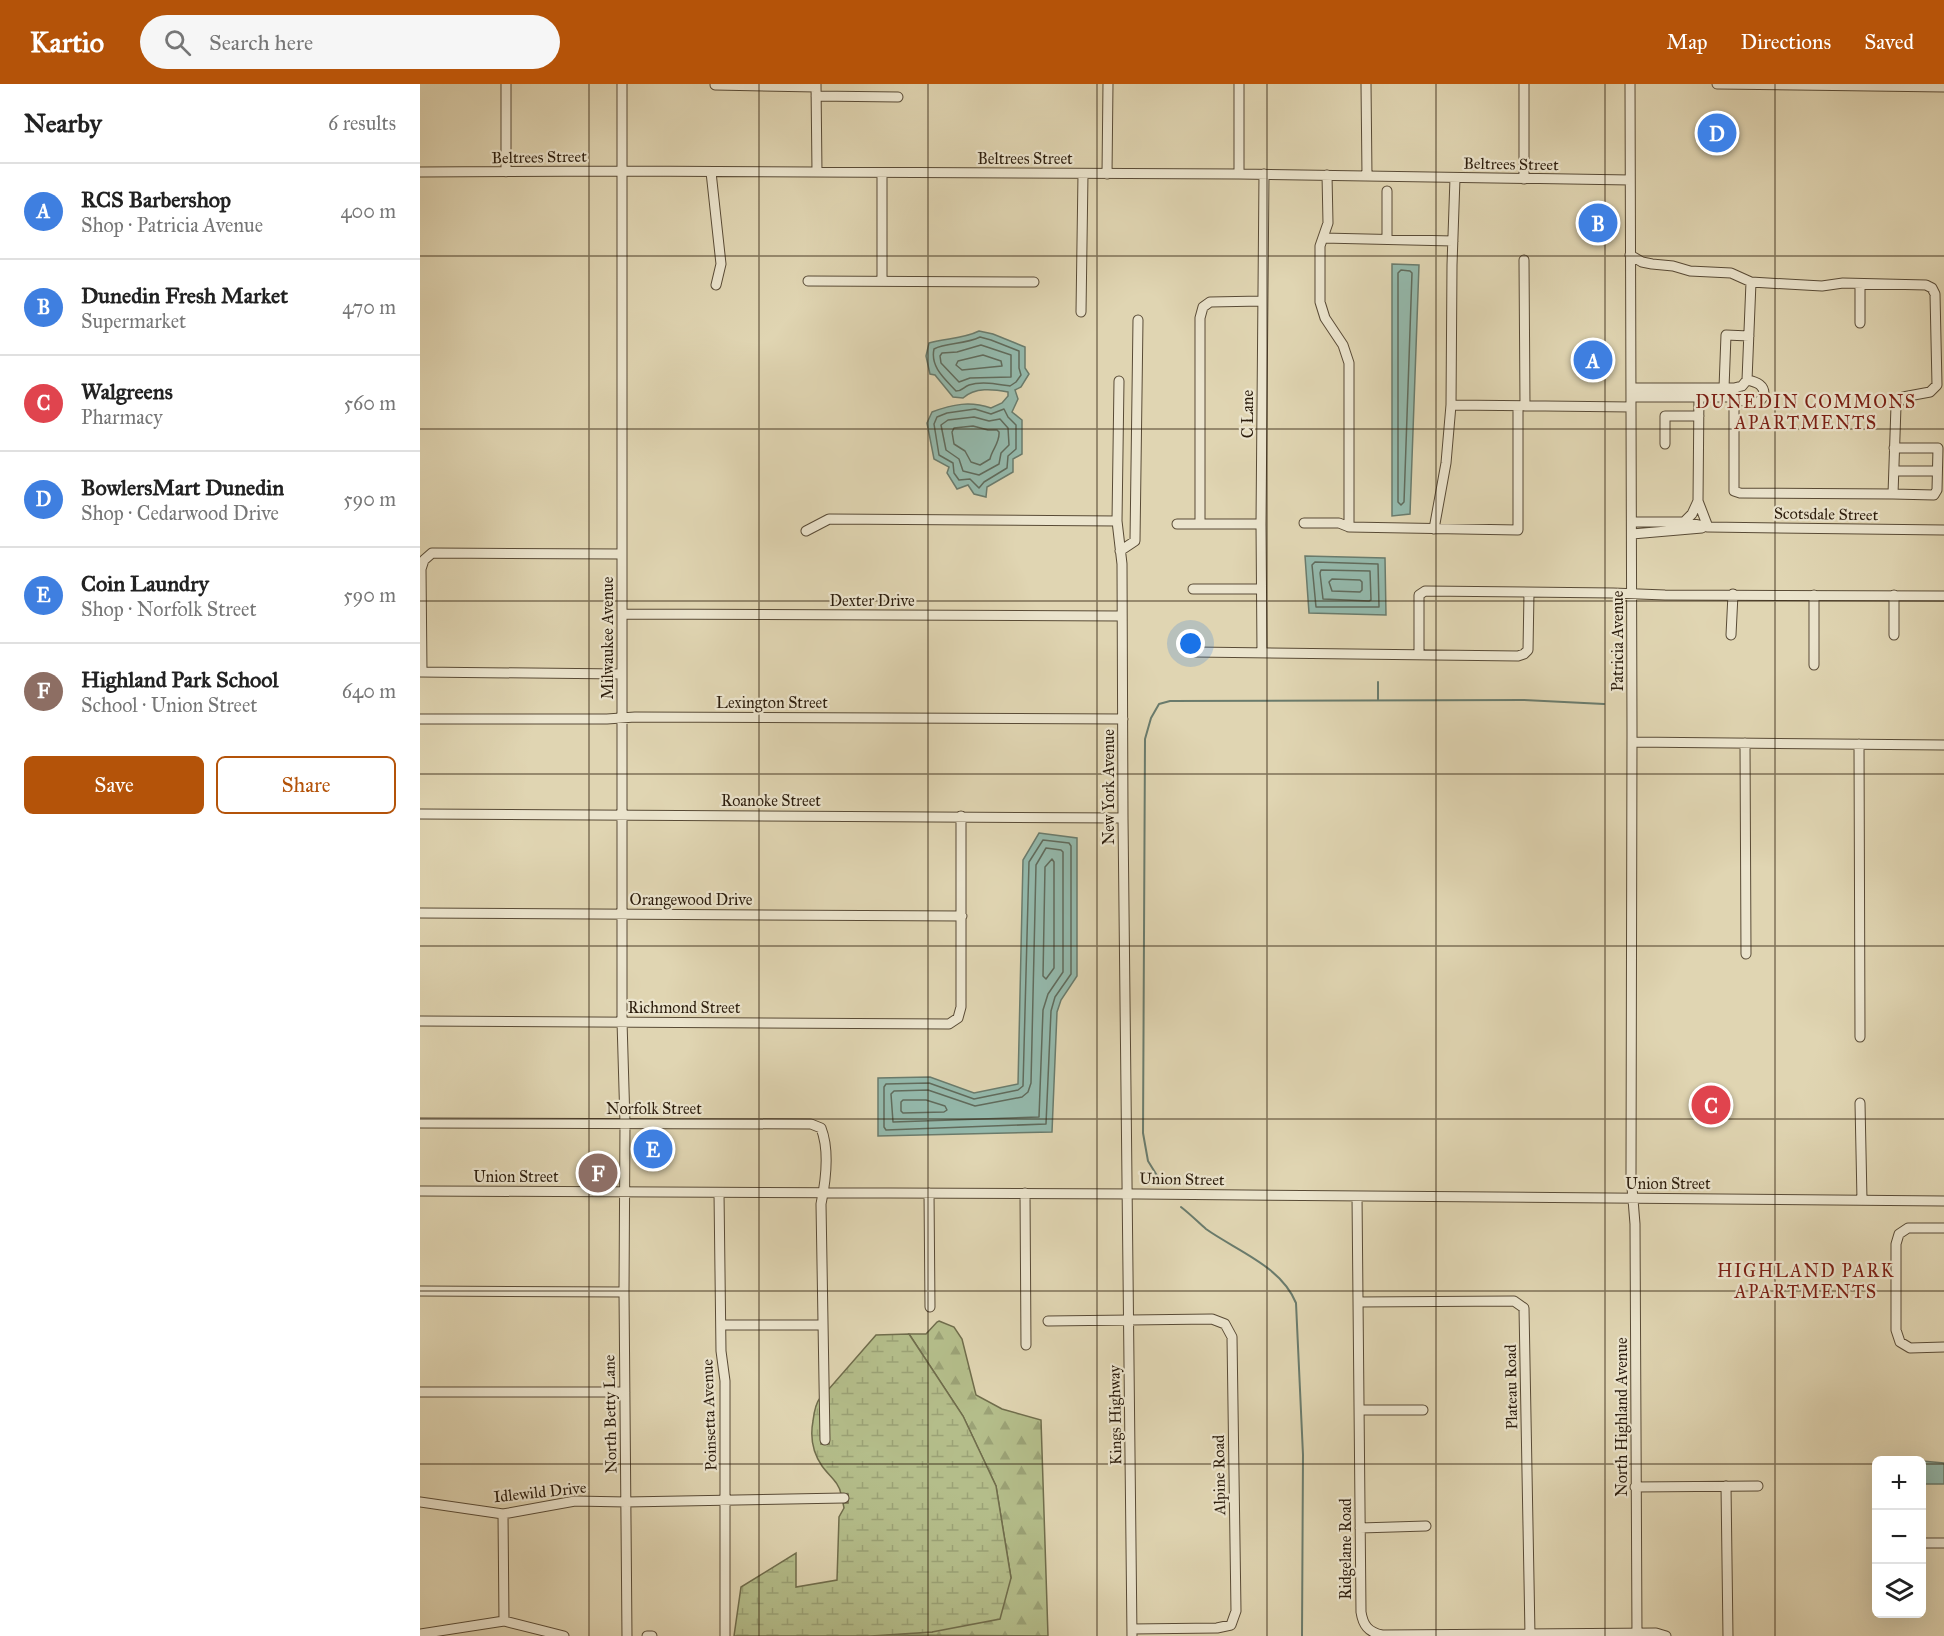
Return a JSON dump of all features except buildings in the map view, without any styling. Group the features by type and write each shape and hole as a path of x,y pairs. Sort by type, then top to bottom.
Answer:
{"street":[{"path":"506,84 506,172"},
{"name":"Milwaukee Avenue","path":"622,84 624,1192"},
{"path":"1107,174 1108,84"},
{"path":"1239,84 1239,174"},
{"path":"1366,84 1367,176"},
{"path":"1524,84 1524,179"},
{"name":"Patricia Avenue","path":"1630,84 1632,522 1630,1080 1633,1198"},
{"path":"1717,84 1944,87"},
{"path":"714,85 816,89 898,98"},
{"path":"816,89 817,172"},
{"name":"Beltrees Street","path":"420,172 1264,174 1630,180"},
{"path":"711,172 720,264 716,285"},
{"path":"882,172 882,281"},
{"path":"1081,312 1083,174"},
{"name":"C Lane","path":"1262,653 1264,174"},
{"path":"1327,176 1328,223 1320,246 1322,310 1343,345 1349,363 1349,527"},
{"path":"1434,529 1446,463 1451,405 1455,178"},
{"path":"1387,191 1387,239"},
{"path":"1323,238 1453,240"},
{"path":"1630,255 1642,262 1690,271 1731,273 1751,282 1822,286 1843,283 1926,285 1932,288 1935,294 1937,385 1930,392 1908,395 1899,401 1894,412 1893,494"},
{"path":"1304,523 1339,524 1349,527 1518,530 1524,260"},
{"path":"808,281 1034,282"},
{"path":"1451,405 1521,406 1731,391 1742,386 1747,380 1751,282"},
{"path":"1860,284 1860,323"},
{"path":"1200,524 1200,318 1203,307 1210,302 1262,301"},
{"path":"1120,551 1135,541 1138,320"},
{"path":"1749,336 1726,335 1731,391 1734,491 1740,493 1934,495 1937,490 1938,448 1894,448"},
{"path":"1731,391 1754,404 1762,400 1763,388 1747,380"},
{"name":"New York Avenue","path":"1119,381 1117,521 1122,564 1127,1194"},
{"path":"1699,393 1698,501 1708,527"},
{"path":"1665,444 1665,416 1699,416"},
{"path":"1894,471 1937,471"},
{"path":"1684,522 1692,514 1698,501"},
{"path":"806,531 829,519 1117,521"},
{"name":"Scotsdale Street","path":"1632,522 1684,522 1708,527 1944,530"},
{"path":"1177,524 1261,524"},
{"name":"Scotsdale Street","path":"1632,534 1693,531 1708,527"},
{"path":"622,554 432,553 424,560 421,569 421,672 622,674"},
{"path":"1193,589 1261,589"},
{"path":"1419,654 1419,595 1425,591 1944,596"},
{"path":"1195,652 1524,654 1528,650 1529,640 1529,593"},
{"path":"1731,635 1733,594"},
{"path":"1814,595 1814,665"},
{"path":"1894,595 1894,635"},
{"name":"Dexter Drive","path":"622,614 1122,615"},
{"name":"Lexington Street","path":"420,720 635,717 1123,719"},
{"path":"1632,742 1944,745"},
{"path":"1745,743 1746,954"},
{"path":"1858,744 1860,1037"},
{"name":"Roanoke Street","path":"420,814 1123,818"},
{"path":"961,816 962,915"},
{"name":"Orangewood Drive","path":"420,913 962,915"},
{"name":"Richmond Street","path":"420,1021 949,1023 958,1018 961,1007 962,915"},
{"path":"1860,1103 1862,1200"},
{"name":"Norfolk Street","path":"420,1123 811,1124 821,1128 826,1140 821,1204 825,1440"},
{"name":"Union Street","path":"420,1191 1944,1200"},
{"name":"North Betty Lane","path":"624,1192 627,1636"},
{"name":"Poinsetta Avenue","path":"718,1193 721,1325 725,1381 725,1636"},
{"path":"929,1193 930,1307"},
{"path":"1025,1193 1026,1345"},
{"name":"Kings Highway","path":"1127,1194 1132,1633"},
{"name":"Ridgelane Road","path":"1356,1196 1362,1619 1366,1628 1382,1635 1637,1635 1660,1633 1666,1636"},
{"name":"North Highland Avenue","path":"1633,1198 1637,1635"},
{"path":"1944,1228 1908,1228 1899,1234 1896,1244 1896,1330 1900,1342 1910,1348 1944,1347"},
{"path":"420,1291 624,1292"},
{"name":"Plateau Road","path":"1358,1302 1514,1301 1524,1308 1530,1635"},
{"name":"Alpine Road","path":"1129,1321 1212,1319 1220,1321 1230,1330 1232,1337 1236,1611 1231,1625 1217,1628 1132,1633"},
{"path":"1048,1321 1129,1321"},
{"path":"721,1325 823,1325"},
{"path":"420,1392 625,1392"},
{"path":"1360,1410 1423,1410"},
{"path":"1726,1486 1728,1636"},
{"path":"1635,1487 1758,1486"},
{"name":"Idlewild Drive","path":"420,1502 503,1514 575,1501 844,1498"},
{"path":"503,1514 504,1621"},
{"path":"1360,1528 1426,1526"},
{"path":"1926,1543 1944,1543"},
{"path":"420,1634 504,1621 564,1636"},
{"path":"647,1636 652,1636"}],"green space":[{"path":"939,1321 954,1327 962,1339 976,1395 1002,1409 1041,1420 1048,1636 870,1635 932,1632 1011,1578 996,1486 963,1416 909,1334 926,1334"},
{"path":"909,1334 963,1416 996,1486 1011,1578 1000,1619 932,1632 871,1636 734,1636 741,1587 796,1553 796,1587 837,1580 839,1517 844,1508 843,1503 848,1503 848,1494 841,1494 836,1483 816,1456 812,1433 816,1406 820,1398 821,1444 829,1444 828,1390 876,1335"}],"water":[{"path":"1392,264 1419,265 1410,514 1392,516"},
{"path":"979,331 1025,347 1025,368 1029,374 1021,387 1015,390 1018,399 1012,412 1022,420 1022,454 1013,459 1013,472 987,487 986,497 974,494 968,485 957,489 947,473 949,467 934,459 927,423 932,412 940,409 969,404 991,408 1002,403 1008,396 1008,392 984,390 973,392 963,398 953,397 935,375 930,374 926,356 929,343 967,336"},
{"path":"1305,556 1385,558 1386,615 1309,613"},
{"path":"1039,833 1077,838 1077,976 1061,1000 1057,1012 1052,1132 878,1136 878,1078 930,1077 974,1093 1018,1084 1023,860"},
{"path":"1926,1461 1944,1463 1944,1484 1926,1484"}],"waterway":[{"path":"1378,682 1378,700"},
{"path":"1161,1182 1148,1161 1143,1133 1145,739 1151,718 1159,704 1170,701 1524,700 1604,704"},
{"path":"1181,1207 1206,1229 1269,1269 1289,1290 1296,1303 1303,1455 1302,1636"}],"place":[{"name":"BowlersMart Dunedin","path":"1717,133"},
{"name":"Dunedin Fresh Market","path":"1598,223"},
{"name":"RCS Barbershop","path":"1593,360"},
{"name":"Walgreens","path":"1711,1105"},
{"name":"Coin Laundry","path":"653,1149"},
{"name":"Highland Park School","path":"598,1173"}],"district":[{"name":"DUNEDIN COMMONS APARTMENTS","path":"1806,412"},
{"name":"HIGHLAND PARK APARTMENTS","path":"1806,1281"}]}
